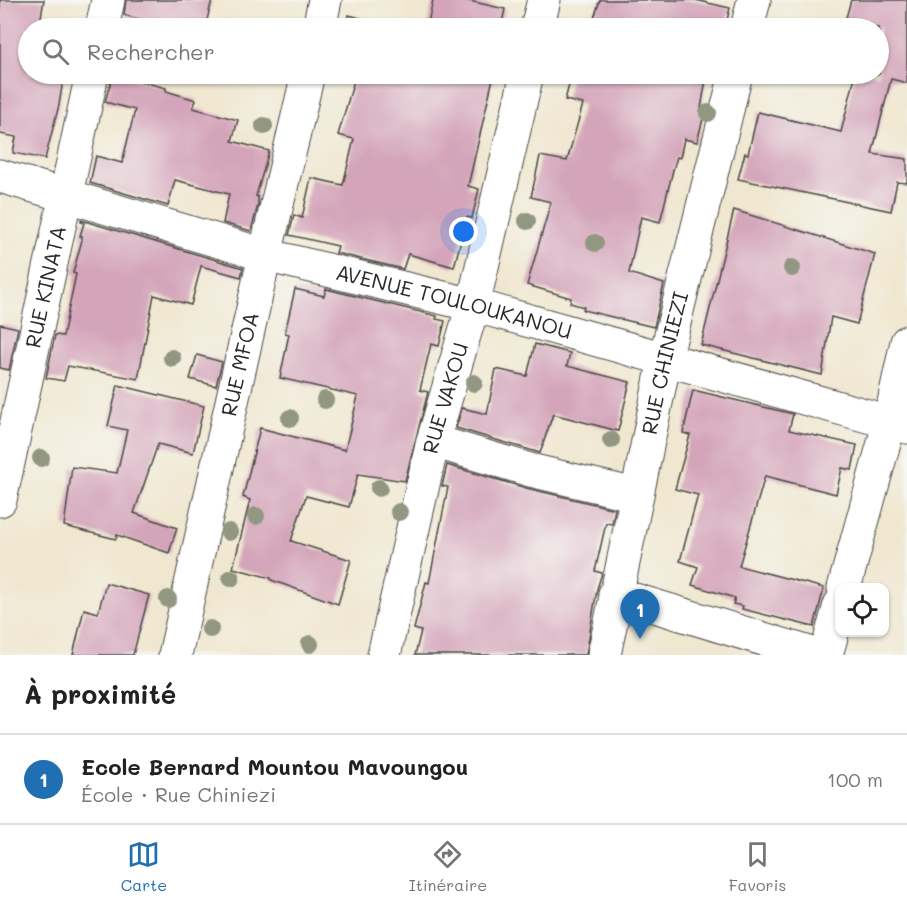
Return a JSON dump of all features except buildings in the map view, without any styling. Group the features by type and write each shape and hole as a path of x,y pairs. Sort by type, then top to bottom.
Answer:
{"street":[{"path":"104,18 108,0"},
{"path":"321,18 325,0"},
{"path":"540,18 544,0"},
{"path":"750,18 754,0"},
{"name":"RUE KINATA","path":"0,500 90,84"},
{"name":"RUE MFOA","path":"175,655 306,84"},
{"name":"RUE VAKOU","path":"384,655 433,441 473,305 525,84"},
{"name":"RUE CHINIEZI","path":"603,655 665,359 734,84"},
{"name":"AVENUE TOULOUKANOU","path":"0,176 265,255 473,305 898,424"},
{"path":"846,583 898,424 907,342"},
{"path":"433,441 530,470 636,495"},
{"path":"615,594 816,655"},
{"path":"826,655 835,623"}],"place":[{"name":"Ecole Bernard Mountou Mavoungou","path":"640,639"}]}
